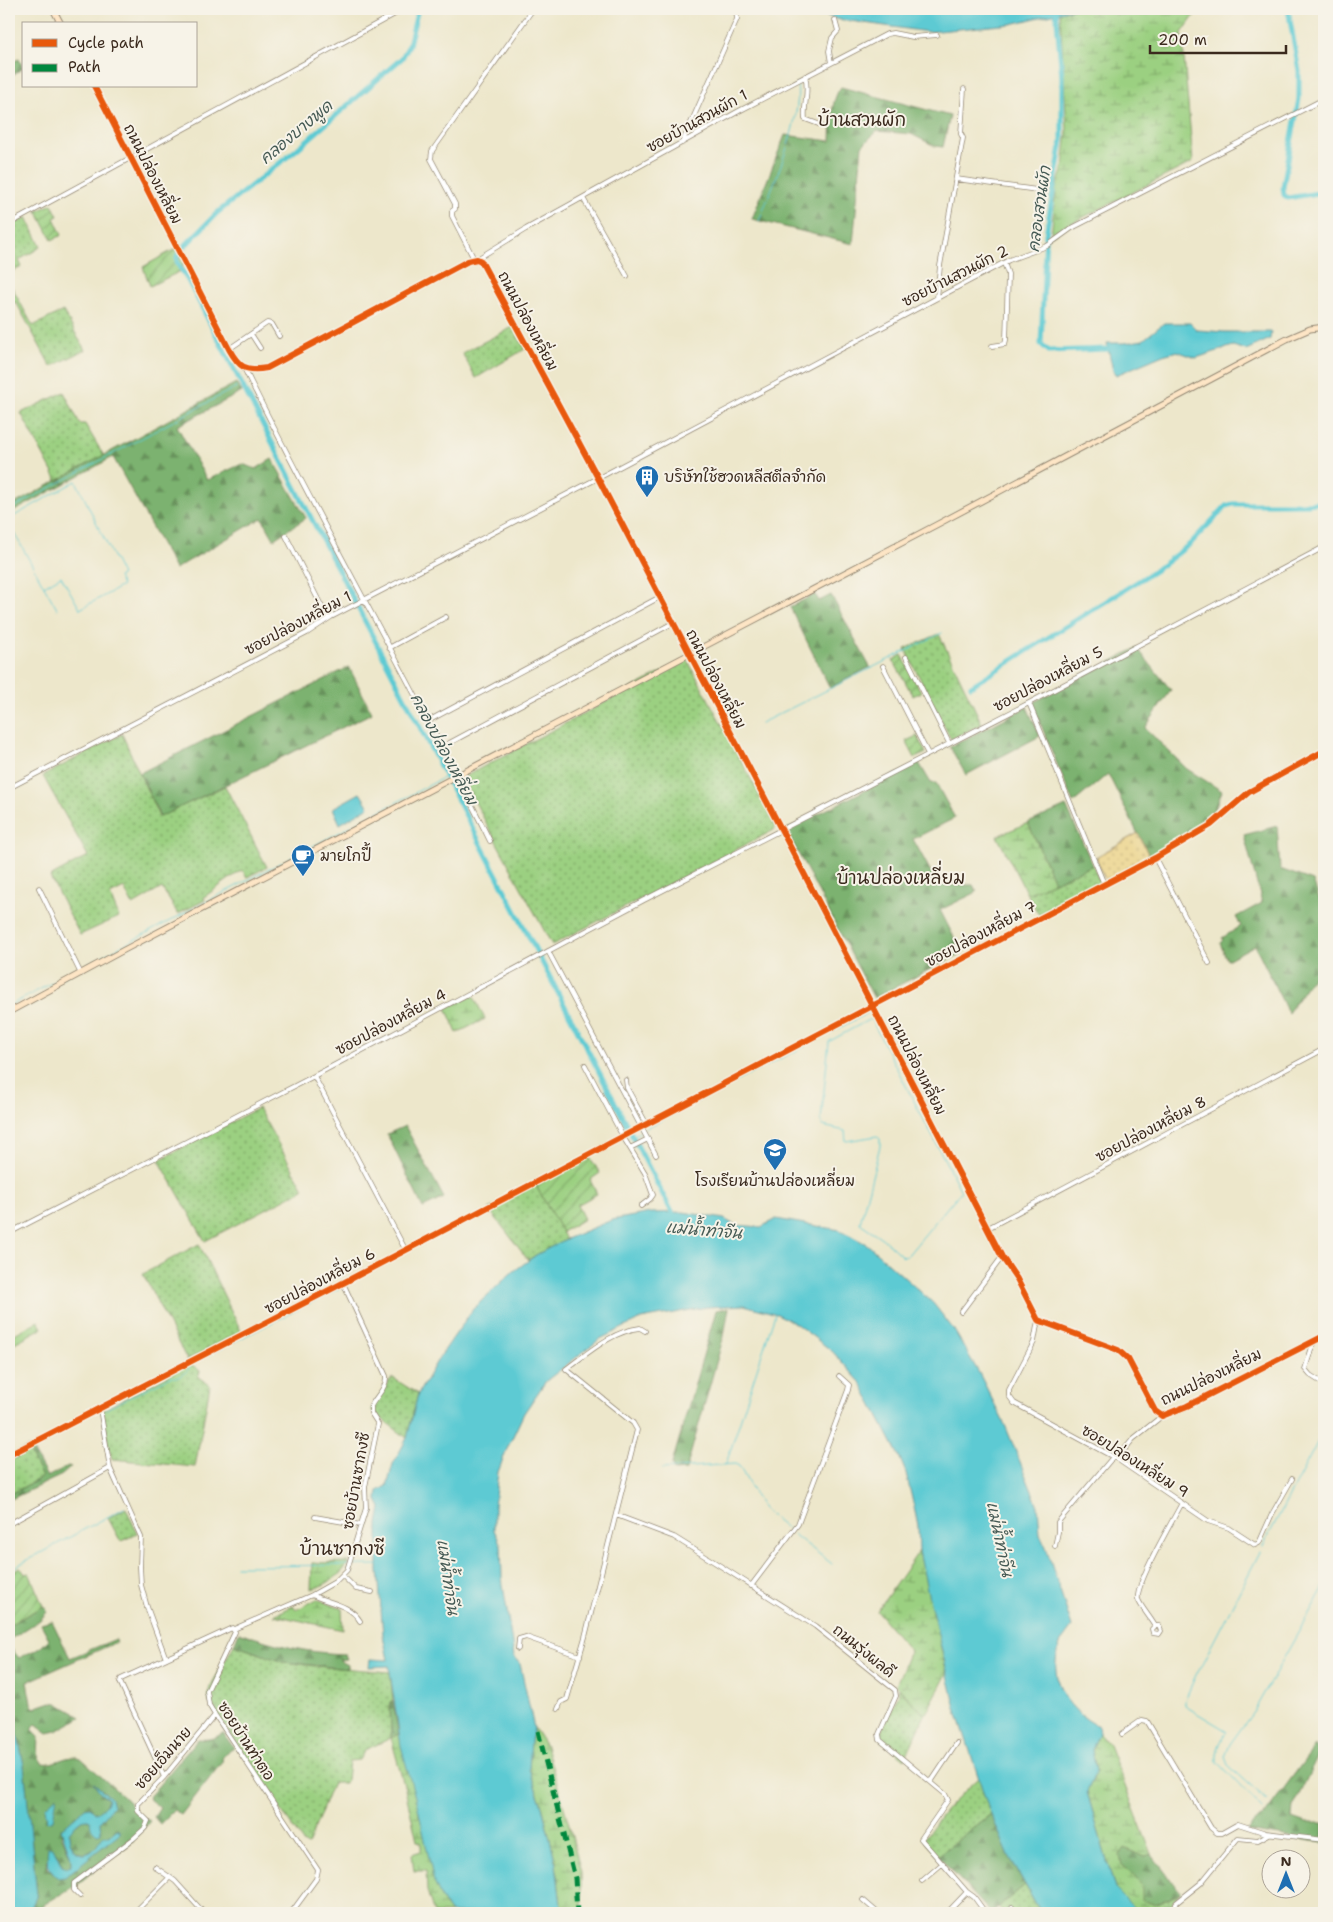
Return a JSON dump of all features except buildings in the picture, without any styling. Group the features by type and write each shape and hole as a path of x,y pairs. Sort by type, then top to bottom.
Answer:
{"street":[{"path":"53,9 60,22"},
{"path":"9,224 404,9"},
{"path":"244,368 258,370 267,368 476,259 452,216 455,204 431,158 432,151 533,9"},
{"path":"682,143 737,19 736,9"},
{"path":"832,63 829,51 831,41 838,31 835,20"},
{"name":"ซอยบ้านสวนผัก 1","path":"476,259 682,143 887,34 893,33 913,37 937,35"},
{"path":"804,77 808,84 805,119 821,125"},
{"name":"ถนนปล่องเหลี่ยม","path":"95,88 229,348 236,361 244,368"},
{"path":"937,298 940,266 963,138 961,132 964,89"},
{"name":"ซอยบ้านสวนผัก 2","path":"598,478 1004,263 1045,246 1072,228 1324,99"},
{"path":"956,179 1037,190"},
{"path":"583,198 627,276"},
{"name":"ถนนปล่องเหลี่ยม","path":"476,259 484,264 598,478 1002,1257 1017,1279 1038,1320 1118,1350 1128,1359 1155,1411 1162,1416 1187,1406 1324,1336"},
{"path":"992,346 1003,345 1006,340 1008,274 1004,263"},
{"path":"229,348 270,323 279,336"},
{"path":"9,1012 80,970 128,948 444,784 1164,406 1287,339 1310,329 1324,327"},
{"path":"251,334 260,348"},
{"path":"244,368 285,451 458,776 490,841"},
{"name":"ซอยปล่องเหลี่ยม 1","path":"9,788 308,633 328,619 598,478"},
{"path":"286,536 328,619"},
{"name":"ซอยปล่องเหลี่ยม 5","path":"781,829 1029,703 1324,547"},
{"path":"428,721 660,597"},
{"path":"389,648 446,617"},
{"path":"442,747 673,623"},
{"path":"906,657 949,743"},
{"path":"883,666 928,754"},
{"path":"1029,703 1104,884"},
{"name":"ซอยปล่องเหลี่ยม 7","path":"639,1127 1155,858 1211,825 1249,792 1324,752"},
{"name":"ซอยปล่องเหลี่ยม 4","path":"9,1233 314,1076 781,829"},
{"path":"1155,858 1209,963"},
{"path":"39,888 80,970"},
{"path":"548,951 639,1127 656,1155"},
{"name":"ซอยปล่องเหลี่ยม 8","path":"988,1228 1324,1049"},
{"path":"584,1065 632,1147 644,1173 652,1194 650,1199 641,1206"},
{"path":"314,1076 405,1250"},
{"path":"626,1080 626,1088 646,1123"},
{"name":"ซอยปล่องเหลี่ยม 6","path":"9,1455 343,1283 639,1127"},
{"path":"632,1147 648,1139"},
{"path":"961,1312 1002,1257"},
{"name":"ซอยบ้านซากงซี","path":"234,1629 312,1595 342,1575 351,1558 367,1503 365,1487 378,1424 371,1413 371,1406 385,1385 386,1376 343,1283"},
{"name":"ซอยปล่องเหลี่ยม 9","path":"1038,1320 1034,1342 1009,1390 1010,1399 1014,1403 1115,1458 1208,1521 1229,1528 1256,1545 1259,1543 1272,1514 1292,1479"},
{"path":"558,1709 561,1702 567,1699 580,1656 638,1430 633,1423 566,1370 592,1350 624,1332 640,1328 645,1331"},
{"path":"1314,1341 1305,1369 1310,1375 1324,1384"},
{"path":"751,1586 798,1524 848,1390 848,1385 839,1376"},
{"path":"100,1409 110,1468 141,1537 140,1567 142,1585 147,1607 167,1658"},
{"path":"1055,1546 1058,1522 1133,1439 1162,1416"},
{"path":"9,1524 110,1468"},
{"path":"1154,1626 1139,1601 1139,1592 1143,1578 1182,1504"},
{"name":"ถนนรุ่งผลดี","path":"616,1515 674,1537 815,1626 895,1690 896,1696 880,1732 880,1739 946,1796 948,1802 921,1839 982,1908"},
{"path":"315,1516 361,1525"},
{"path":"342,1575 356,1589 372,1592"},
{"path":"312,1595 348,1608 354,1612 360,1621"},
{"path":"164,1777 120,1682 121,1679 232,1628 234,1629"},
{"name":"ซอยบ้านท่าตอ","path":"234,1629 235,1635 207,1692 208,1705 318,1870 316,1878 291,1913"},
{"path":"518,1650 518,1639 526,1637 580,1656"},
{"name":"ซอยเอ็มนาย","path":"80,1896 74,1890 74,1883 145,1828 148,1821 138,1811 138,1804 164,1777 215,1715"},
{"path":"1122,1734 1142,1720 1147,1721 1214,1832 1221,1834 1238,1824 1268,1834 1324,1840"},
{"path":"930,1782 957,1743"},
{"path":"1179,1913 1176,1904 1201,1882 1238,1838 1258,1840 1268,1834"},
{"path":"922,1881 943,1863"},
{"path":"155,1867 170,1877 204,1913"},
{"path":"134,1913 170,1877"},
{"path":"947,1913 967,1892"},
{"path":"863,1900 878,1913"},
{"path":"1010,1913 1012,1908"}],"green space":[{"path":"1073,9 1199,9 1182,33 1193,162 1070,224 1051,236 1056,188 1063,168 1067,130 1060,12"},
{"path":"19,59 22,69 9,77 9,63"},
{"path":"841,87 950,116 943,147 935,146 911,134 877,131 862,146 853,244 752,219 785,135 831,141 833,106"},
{"path":"52,204 58,216 54,218 62,235 52,240 37,211"},
{"path":"27,217 41,247 19,260 22,267 9,273 9,227"},
{"path":"175,249 183,262 183,270 150,286 143,267"},
{"path":"9,282 33,326 63,311 85,350 51,367 16,302 9,305"},
{"path":"513,327 525,349 476,378 462,353"},
{"path":"236,383 242,392 177,426 207,480 242,464 256,469 272,459 306,518 274,539 262,518 175,569 113,457 9,514 9,507"},
{"path":"64,392 80,424 85,424 104,456 57,481 21,413"},
{"path":"815,594 819,601 831,595 870,667 830,688 790,607"},
{"path":"939,634 982,724 951,739 905,649"},
{"path":"1137,648 1171,690 1145,728 1187,769 1222,791 1215,808 1205,817 1199,828 1150,858 1108,774 1073,803 1032,703"},
{"path":"902,655 921,692 913,696 893,660"},
{"path":"687,659 776,826 774,830 552,945 462,778"},
{"path":"349,667 372,713 160,817 140,773"},
{"path":"1027,707 1040,736 966,775 950,747"},
{"path":"122,734 159,817 225,786 267,867 247,877 242,870 204,897 205,900 178,914 162,888 133,905 124,888 110,895 119,917 80,935 50,877 88,856 43,776"},
{"path":"917,736 926,753 915,758 906,741"},
{"path":"919,763 931,783 936,783 955,818 913,839 938,885 973,885 977,892 940,910 962,953 874,998 786,830"},
{"path":"1066,806 1093,865 1054,882 1028,823"},
{"path":"1028,823 1054,882 1027,894 997,836"},
{"path":"1277,826 1280,869 1313,881 1319,898 1324,900 1324,960 1288,1013 1255,945 1227,960 1220,943 1223,940 1222,938 1241,926 1236,917 1262,903 1244,835"},
{"path":"1093,865 1100,883 1039,915 1027,894"},
{"path":"473,995 485,1019 457,1033 446,1008"},
{"path":"258,1108 304,1189 205,1241 159,1160"},
{"path":"405,1126 444,1198 423,1208 387,1134"},
{"path":"589,1156 600,1173 590,1180 597,1194 577,1205 584,1219 562,1232 535,1184"},
{"path":"535,1184 566,1239 528,1260 489,1209"},
{"path":"199,1244 241,1331 187,1360 143,1274"},
{"path":"729,1308 724,1335 686,1470 674,1471 672,1464 716,1310"},
{"path":"38,1321 42,1328 9,1346 9,1337"},
{"path":"192,1365 200,1371 198,1377 210,1385 195,1467 112,1459 103,1410 185,1366"},
{"path":"393,1378 418,1394 407,1438 371,1409 389,1381"},
{"path":"29,1447 32,1449 47,1477 68,1466 71,1467 62,1475 9,1500 9,1495 42,1477 29,1451 9,1461 9,1457"},
{"path":"29,1451 42,1477 9,1495 9,1461"},
{"path":"126,1508 137,1533 121,1542 108,1518"},
{"path":"919,1551 947,1674 925,1715 896,1685 910,1651 877,1611"},
{"path":"348,1562 346,1567 333,1579 322,1586 311,1589 312,1563"},
{"path":"20,1567 25,1574 29,1573 43,1606 9,1625 9,1573"},
{"path":"317,1599 342,1609 343,1630 274,1615 293,1606 296,1610"},
{"path":"43,1606 47,1612 40,1620 9,1640 9,1625"},
{"path":"52,1621 70,1658 116,1639 117,1642 27,1682 31,1703 34,1708 51,1702 57,1703 81,1717 57,1731 48,1733 36,1724 31,1729 39,1737 38,1756 42,1763 52,1763 71,1757 81,1758 129,1802 138,1814 150,1821 129,1845 79,1883 40,1907 31,1908 37,1895 24,1765 9,1695 9,1646 19,1658 41,1647 49,1639 41,1624","holes":["94,1783 111,1798 113,1806 100,1822 101,1833 90,1820 85,1819 74,1826 69,1836 69,1840 75,1850 82,1853 92,1851 109,1836 108,1843 59,1878 48,1868 46,1861 57,1853 62,1866 67,1869 71,1865 71,1858 61,1834 94,1811 97,1813 103,1809 108,1798 100,1792"]},
{"path":"239,1632 291,1648 345,1654 347,1659 339,1660 348,1665 348,1669 284,1662 234,1645"},
{"path":"234,1645 284,1662 390,1672 393,1701 390,1703 391,1738 365,1750 359,1760 349,1761 347,1780 344,1783 333,1783 308,1845 304,1844 209,1702 208,1694 210,1687"},
{"path":"898,1687 925,1715 905,1759 882,1741 880,1734 899,1694"},
{"path":"393,1701 399,1734 391,1738 390,1703"},
{"path":"534,1728 546,1746 568,1821 581,1872 582,1913 562,1913 556,1864 542,1806 529,1769"},
{"path":"223,1733 234,1748 223,1755 222,1762 181,1815 174,1810 160,1824 154,1817 160,1808 148,1798 198,1739 211,1739"},
{"path":"1099,1733 1109,1745 1152,1855 1144,1857 1125,1848 1120,1855 1122,1866 1142,1886 1142,1900 1156,1905 1181,1893 1172,1904 1174,1913 1149,1913 1148,1909 1135,1909 1115,1889 1087,1792 1096,1771 1092,1749"},
{"path":"399,1734 443,1902 451,1913 434,1913 427,1891 426,1871 414,1871 412,1854 421,1851 421,1842 417,1841 391,1738"},
{"path":"1315,1746 1319,1754 1293,1807 1292,1818 1306,1823 1324,1823 1324,1843 1247,1831 1265,1814"},
{"path":"979,1778 991,1814 938,1856 924,1838 950,1805"},
{"path":"991,1814 1008,1854 1025,1885 991,1913 938,1856"},
{"path":"1125,1848 1144,1857 1152,1855 1181,1893 1156,1905 1142,1900 1133,1875 1122,1866 1120,1855"},
{"path":"1025,1885 1041,1913 1005,1913 998,1907"}],"sand":[{"path":"1138,833 1150,858 1108,881 1105,880 1096,857"}],"water":[{"path":"807,9 1073,9 1011,24 928,32 836,19"},
{"path":"1164,323 1190,323 1197,330 1271,332 1270,339 1246,350 1233,346 1196,358 1177,351 1116,375 1113,371 1107,343 1143,340"},
{"path":"360,793 369,807 340,824 333,808"},
{"name":"แม่น้ำท่าจีน","path":"683,1212 724,1219 735,1225 761,1227 776,1219 840,1230 868,1245 933,1303 954,1330 979,1373 1005,1425 1038,1506 1040,1534 1072,1627 1058,1650 1056,1674 1059,1685 1070,1704 1078,1713 1098,1726 1099,1733 1092,1749 1096,1771 1087,1792 1115,1889 1135,1909 1148,1909 1149,1913 1041,1913 1008,1854 988,1807 956,1708 919,1551 918,1526 914,1507 906,1473 899,1456 861,1383 832,1351 795,1323 777,1314 744,1305 707,1307 641,1319 600,1339 546,1381 524,1413 498,1472 494,1505 494,1530 501,1545 502,1578 514,1657 520,1664 534,1728 529,1769 542,1806 556,1864 562,1913 451,1913 443,1902 434,1882 418,1808 401,1746 389,1666 369,1667 370,1659 388,1660 383,1635 378,1571 378,1524 381,1508 377,1500 378,1491 387,1486 393,1464 407,1438 418,1394 437,1361 473,1309 510,1274 536,1255 566,1239 612,1220 650,1213"},
{"path":"9,1695 24,1765 37,1895 31,1908 32,1913 9,1913"},
{"path":"93,1782 111,1798 113,1806 100,1822 101,1833 97,1834 94,1831 88,1819 77,1823 69,1833 74,1849 76,1852 83,1854 88,1853 93,1850 104,1836 109,1836 117,1829 121,1832 65,1877 58,1878 48,1864 48,1847 53,1847 62,1866 67,1868 71,1865 71,1858 61,1829 85,1808 90,1807 97,1813 106,1805 108,1798 100,1792"},
{"path":"57,1796 53,1820 47,1822 45,1807"}],"waterway":[{"name":"คลองปล่องเหลี่ยม","path":"418,9 409,45 402,58 296,150 217,213 179,252 178,265 184,273 675,1218"},
{"name":"คลองสวนผัก","path":"1056,9 1062,77 1062,140 1046,234 1041,344 1049,351 1108,349"},
{"name":"คลองสวนผัก","path":"1288,9 1299,71 1299,99 1283,187 1284,195 1288,198 1324,192"},
{"path":"759,221 786,152 796,116 797,83"},
{"path":"9,510 240,385"},
{"path":"9,519 76,481 122,575 118,577 122,586 80,609 61,576 44,586"},
{"path":"971,686 1156,570 1190,544 1226,506 1233,504 1307,504 1324,502"},
{"path":"9,524 57,609"},
{"path":"761,723 942,633"},
{"path":"80,968 445,777"},
{"path":"9,1006 76,970"},
{"path":"816,1040 871,1011"},
{"path":"871,1019 961,1191 907,1256 903,1257 883,1239 860,1223 880,1146 880,1139 877,1136 846,1141 845,1131 823,1126 821,1120 829,1042 871,1019"},
{"path":"686,1107 809,1044"},
{"path":"646,1128 679,1111"},
{"name":"คลองปล่องเหลี่ยม","path":"632,1136 640,1132"},
{"path":"106,1409 170,1377 180,1377 188,1370 190,1364 342,1287"},
{"path":"726,1464 775,1314"},
{"path":"1263,1546 1324,1430"},
{"path":"662,1469 735,1464 739,1466 763,1509 790,1531"},
{"path":"9,1570 124,1508"},
{"path":"793,1534 832,1564"},
{"path":"1260,1552 1195,1677 1185,1700 1185,1706 1227,1731 1218,1749 1217,1761 1263,1809"},
{"path":"236,1566 378,1565"},
{"path":"1267,1800 1228,1765 1225,1757 1230,1744 1254,1711 1324,1587"}],"marked path":[{"path":"538,1731 575,1878 577,1913"}],"cycle path":[{"path":"95,88 229,349 243,367 253,369 267,368 468,261 477,259 481,261 598,478 1002,1257 1017,1279 1038,1320 1118,1350 1128,1359 1155,1411 1162,1416 1187,1406 1324,1336"},
{"path":"9,1455 343,1283 1155,858 1211,825 1249,792 1324,751"}],"place":[{"name":"บริษัทใช้ฮวดหลีสตีลจำกัด","path":"647,498"},
{"name":"มายโกปี้","path":"303,877"},
{"name":"โรงเรียนบ้านปล่องเหลี่ยม","path":"775,1171"}],"district":[{"name":"บ้านสวนผัก","path":"862,120"},
{"name":"บ้านปล่องเหลี่ยม","path":"901,878"},
{"name":"บ้านซากงซี","path":"342,1549"}],"water label":[{"name":"คลองบางพูด","path":"296,132"}]}
